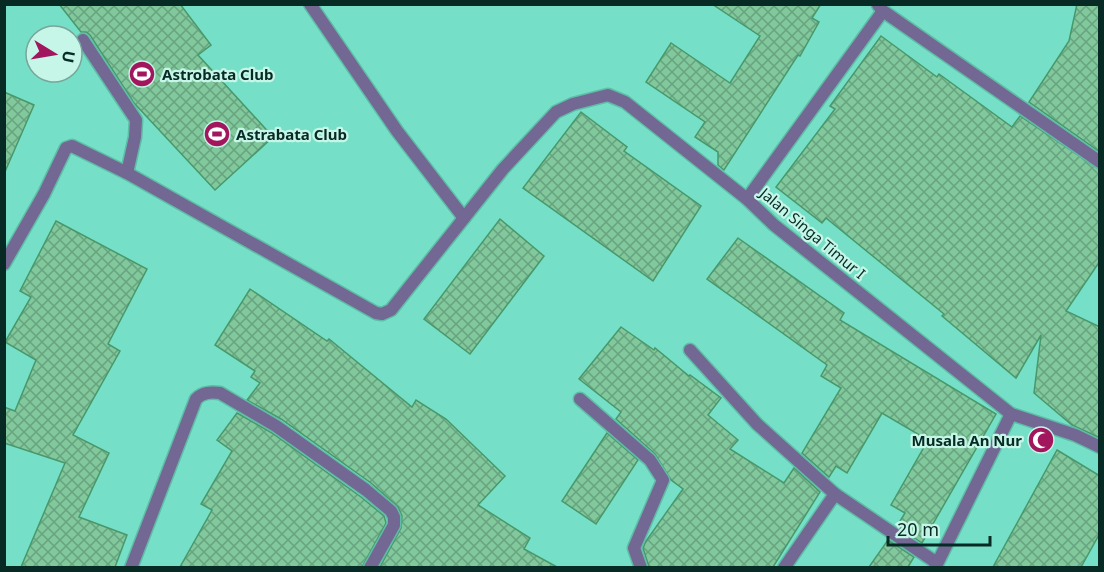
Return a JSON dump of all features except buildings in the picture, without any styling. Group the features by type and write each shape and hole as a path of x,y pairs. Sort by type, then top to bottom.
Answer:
{"street":[{"path":"310,4 397,131 464,218"},
{"name":"Jalan Singa Timur I","path":"1100,162 881,8 747,199 774,225 1011,414 1075,435 1100,447"},
{"path":"84,42 136,120 135,137 127,173"},
{"path":"4,264 44,194 65,150 70,146 127,173 376,313 382,314 391,310 503,169 556,112 573,104 608,95 625,102 747,199"},
{"path":"690,350 757,424 835,494 936,565 1011,414"},
{"path":"131,567 196,399 208,392 220,393 276,426 391,510 394,525 370,567"},
{"path":"580,399 650,460 663,480 634,548 641,567"},
{"path":"784,567 835,494"}],"place":[{"name":"Astrobata Club","path":"142,74"},
{"name":"Astrabata Club","path":"217,134"},
{"name":"Musala An Nur","path":"1041,440"}]}
